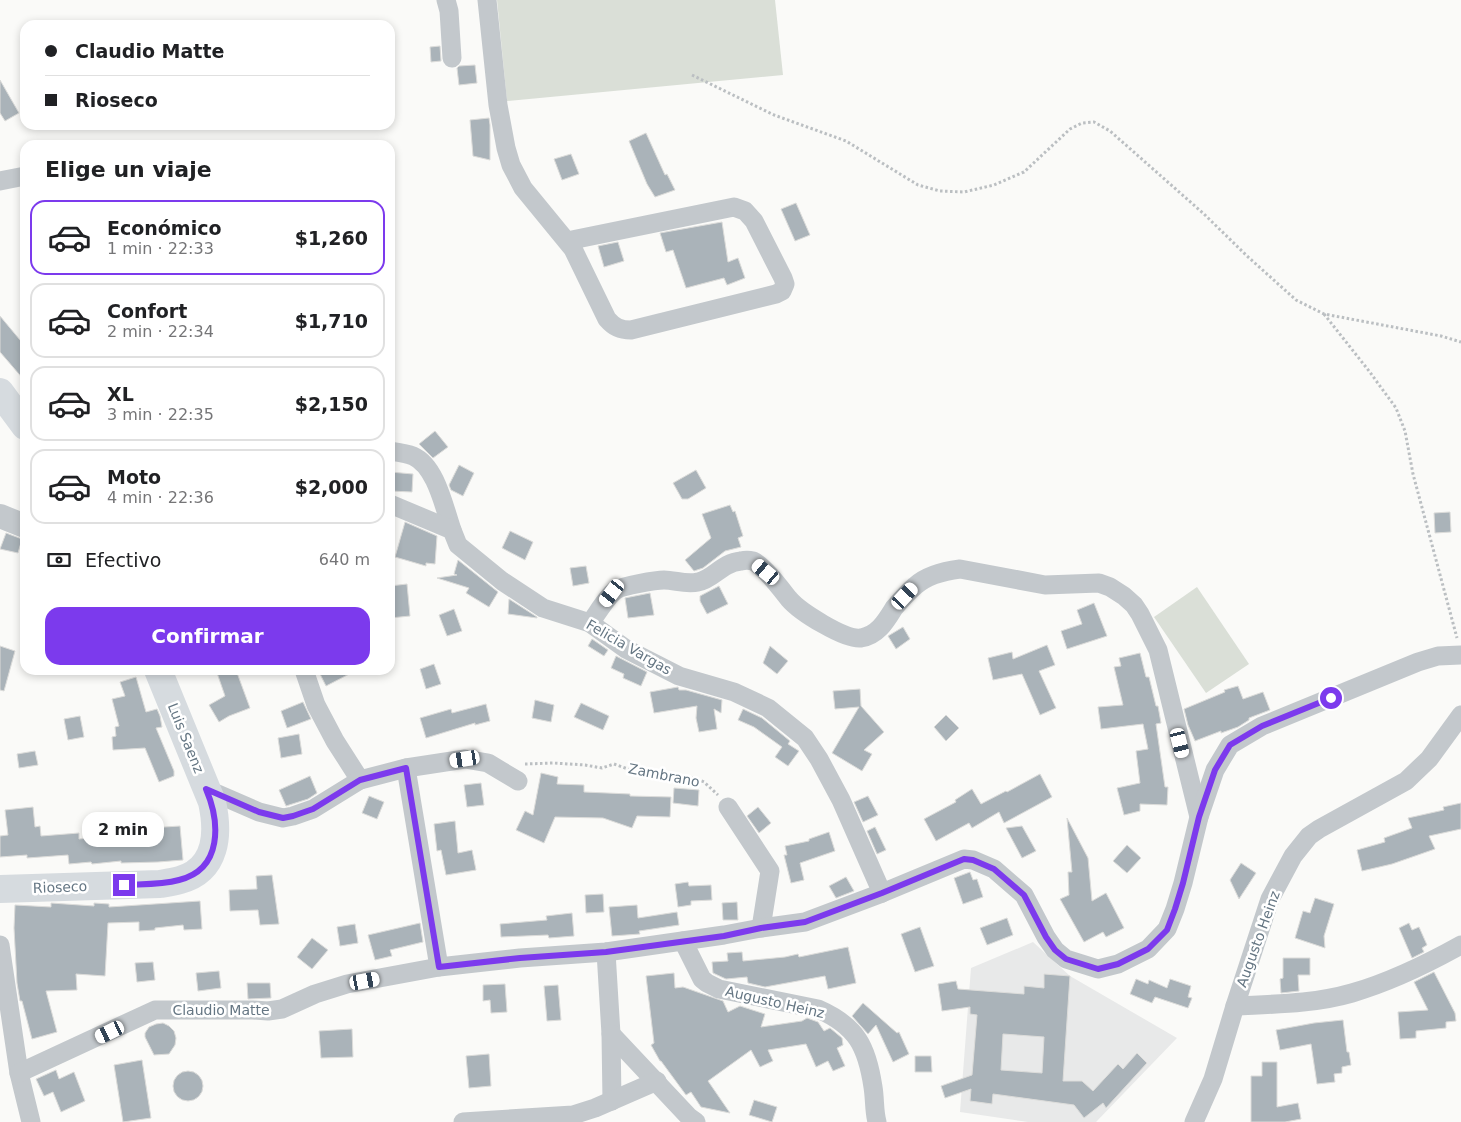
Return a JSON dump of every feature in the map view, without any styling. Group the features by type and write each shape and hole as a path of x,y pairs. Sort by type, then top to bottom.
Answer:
{"main road":[{"path":"0,392 20,419"},
{"name":"Luis Saenz","path":"160,675 212,802 215,816 216,835 208,858 198,871 180,880"},
{"name":"Rioseco","path":"0,889 160,884 180,880"}],"street":[{"path":"446,0 449,12 452,58"},
{"path":"487,0 494,73 506,148 511,165 523,188 578,257 607,319 617,328 631,330 776,294 782,291 785,284 754,222 745,210 734,207 567,241"},
{"path":"0,181 20,177"},
{"name":"Felicia Vargas","path":"395,452 414,456 428,468 434,478 458,545 502,580 543,608 590,623 626,649 679,676 734,692 768,708 805,738 819,759 841,800 882,893"},
{"path":"395,506 452,530"},
{"path":"0,516 20,524"},
{"name":"Claudio Matte","path":"590,623 612,593 621,588 663,580 700,582 734,561 746,560 753,561 766,572 801,610 840,633 854,638 862,638 876,631 885,624 895,607 916,585 926,578 946,571 960,569 1045,585 1099,584 1110,587 1124,596 1134,606 1158,650 1199,817"},
{"name":"Claudio Matte","path":"19,1074 155,1010 268,1011 282,1009 315,994 346,984 439,967 520,958 606,952 724,936 761,928 805,922 964,859 973,860 994,869 1024,895 1046,937 1055,950 1066,959 1098,969 1106,968 1148,949 1167,930 1183,883 1199,817 1215,770 1230,745 1262,726 1418,662 1460,650"},
{"path":"306,675 316,705 335,741 360,780"},
{"name":"Augusto Heinz","path":"1194,1122 1213,1079 1234,1006 1270,899 1293,856 1301,845 1319,829 1406,781 1429,759 1461,715"},
{"path":"206,789 259,812 283,818 313,809 360,780 406,768 465,759 520,772"},
{"path":"406,768 439,967"},
{"path":"728,807 770,872 761,928"},
{"name":"Augusto Heinz","path":"682,941 698,974 706,983 719,989 818,1009 836,1018 851,1030 859,1039 868,1060 877,1122"},
{"path":"0,945 19,1074 31,1122"},
{"path":"1234,1006 1309,1001 1352,993 1397,977 1459,949"},
{"path":"606,952 612,1034 612,1101"},
{"path":"612,1034 696,1122"},
{"path":"463,1122 573,1115 595,1108 657,1081"}],"path":[{"path":"692,75 774,115 846,141 918,185 940,191 964,192 994,185 1024,172 1070,129 1082,123 1094,122 1110,131 1182,194 1296,300 1324,314 1441,336 1461,342"},
{"path":"1324,314 1369,370 1396,408 1405,431 1413,474 1460,650"},
{"name":"Zambrano","path":"520,772 546,763 585,764 602,768 614,764 639,772 695,778 714,790 728,807"}],"shaded area":[{"path":"497,0 775,0 783,75 507,101"},
{"path":"1197,587 1249,664 1206,693 1154,617"},
{"path":"1033,942 1070,976 1177,1038 1096,1122 1028,1122 960,1112 971,968"}],"building":[{"path":"440,46 441,61 431,62 430,47"},
{"path":"475,65 477,83 459,85 457,68 459,66"},
{"path":"0,80 19,113 5,121 0,113"},
{"path":"489,118 490,160 473,156 470,120"},
{"path":"646,133 665,175 667,174 675,190 655,197 647,184 629,141"},
{"path":"571,154 579,174 562,180 554,159"},
{"path":"796,203 810,235 795,241 781,209"},
{"path":"722,222 728,262 738,258 745,278 727,285 724,278 686,288 673,250 666,252 660,233"},
{"path":"618,242 624,261 604,267 598,246"},
{"path":"0,316 20,340 20,375 0,352"},
{"path":"435,431 448,447 433,458 419,444"},
{"path":"459,465 474,473 463,496 451,490 449,485"},
{"path":"696,470 706,488 688,499 682,499 673,483"},
{"path":"395,472 413,474 412,492 395,491"},
{"path":"730,505 733,512 735,511 743,536 738,538 741,547 725,551 703,568 694,571 685,560 711,538 702,514"},
{"path":"1450,512 1451,532 1435,533 1434,513"},
{"path":"405,522 437,536 435,564 426,563 426,566 395,557"},
{"path":"510,531 533,542 525,560 502,548"},
{"path":"6,533 20,538 18,553 0,549"},
{"path":"458,560 498,592 489,607 466,593 469,588 437,578 457,575 454,574"},
{"path":"586,566 589,583 573,586 570,568"},
{"path":"407,584 410,616 395,618 395,585"},
{"path":"719,586 728,604 707,614 700,601 700,596"},
{"path":"650,593 654,615 628,618 625,598"},
{"path":"509,599 537,617 537,618 508,614"},
{"path":"1094,603 1107,636 1067,649 1061,631 1082,624 1077,610"},
{"path":"454,609 462,631 447,636 439,615"},
{"path":"903,627 910,639 896,649 888,636"},
{"path":"592,639 608,650 604,656 588,646"},
{"path":"1047,645 1055,665 1039,671 1056,708 1040,715 1022,674 993,680 988,658 1012,652 1013,659"},
{"path":"0,646 15,651 4,691 0,690"},
{"path":"770,646 788,661 777,674 763,663"},
{"path":"1140,653 1146,677 1149,677 1156,706 1158,706 1161,723 1156,724 1165,787 1168,787 1167,805 1140,804 1140,811 1124,815 1117,788 1140,783 1136,751 1148,749 1143,724 1101,729 1098,707 1123,705 1114,667 1121,666 1119,658"},
{"path":"616,656 647,672 641,686 623,678 624,674 611,668"},
{"path":"434,664 441,684 426,689 420,669"},
{"path":"218,675 238,675 250,708 219,722 209,705 225,696"},
{"path":"320,675 347,675 326,686"},
{"path":"136,677 146,712 157,709 160,716 162,727 156,728 174,771 174,776 159,782 145,748 113,750 112,737 116,736 115,727 119,726 112,699 125,696 120,682"},
{"path":"1238,686 1243,699 1263,692 1270,710 1249,718 1249,720 1238,727 1195,741 1184,709 1225,692 1224,690"},
{"path":"678,687 679,690 686,690 722,700 721,713 714,709 717,729 699,732 696,718 697,706 654,713 650,692"},
{"path":"860,689 861,706 884,732 864,750 872,754 862,771 832,753 859,707 835,709 833,691"},
{"path":"535,700 554,705 551,722 532,718"},
{"path":"303,702 311,719 287,728 281,711"},
{"path":"581,703 609,716 603,730 574,717"},
{"path":"486,704 490,721 475,725 475,723 426,738 420,718 451,709 452,713"},
{"path":"743,709 762,718 790,741 788,744 799,751 788,766 775,757 782,747 754,727 738,720"},
{"path":"946,715 959,728 946,741 934,727"},
{"path":"80,716 84,737 68,740 64,719"},
{"path":"299,734 302,754 281,758 278,738"},
{"path":"35,751 38,765 19,768 17,754"},
{"path":"541,773 558,777 557,784 584,785 584,792 671,797 670,817 637,816 632,828 603,818 555,817 544,843 516,830 525,811 533,815"},
{"path":"1040,774 1052,797 1004,823 999,812 972,828 969,823 936,841 924,819 956,802 955,800 972,789 981,804"},
{"path":"310,776 317,793 308,799 286,806 279,790"},
{"path":"481,783 484,805 467,807 464,785"},
{"path":"674,788 699,790 698,806 673,803"},
{"path":"369,796 384,802 377,819 362,813"},
{"path":"868,796 878,815 863,822 854,802"},
{"path":"1461,803 1461,829 1429,836 1435,849 1392,864 1362,871 1357,850 1385,842 1384,838 1412,828 1408,818 1444,810 1443,807"},
{"path":"33,807 35,827 40,826 41,836 79,833 79,839 120,835 119,830 180,826 183,860 69,864 68,855 27,858 27,855 0,857 0,836 8,835 5,810"},
{"path":"758,807 771,823 759,833 747,816"},
{"path":"1067,818 1088,858 1092,901 1106,893 1124,928 1106,937 1103,932 1084,942 1060,899 1069,895 1068,872 1072,872"},
{"path":"455,821 458,853 472,850 476,870 446,875 441,850 437,851 434,824"},
{"path":"1022,826 1036,851 1022,858 1006,828"},
{"path":"875,827 886,850 877,854 867,831"},
{"path":"829,832 835,851 800,863 804,880 791,883 784,855 787,855 785,846 809,841 809,839"},
{"path":"1127,845 1141,858 1127,873 1113,861"},
{"path":"1241,863 1256,873 1239,899 1230,880"},
{"path":"970,872 973,880 977,879 983,897 963,904 954,878"},
{"path":"272,875 279,924 260,925 258,910 230,911 229,890 257,889 256,876"},
{"path":"846,877 854,891 836,898 829,886"},
{"path":"688,882 689,886 711,885 712,900 691,901 691,905 678,907 675,884"},
{"path":"603,894 604,912 586,913 585,895"},
{"path":"1315,898 1334,904 1324,936 1325,948 1295,938 1303,911 1310,913"},
{"path":"200,901 202,929 184,930 183,925 139,931 139,922 108,923 105,976 76,974 77,990 46,991 57,1032 32,1039 22,1001 20,1001 17,983 14,928 15,905 51,907 51,903 94,906 94,903 109,904 109,907"},
{"path":"737,902 738,920 723,920 722,903"},
{"path":"637,905 638,918 677,912 679,925 639,931 640,934 612,936 609,907"},
{"path":"572,913 574,936 549,938 548,935 501,937 500,924 547,920 546,916"},
{"path":"1007,918 1013,935 987,945 980,928"},
{"path":"420,923 423,942 390,950 392,956 375,960 368,935"},
{"path":"1409,923 1412,930 1419,927 1427,945 1422,948 1424,952 1412,958 1399,928"},
{"path":"355,924 358,943 340,946 337,927"},
{"path":"920,927 934,966 915,972 901,934"},
{"path":"312,938 328,950 312,969 297,957"},
{"path":"848,947 856,983 828,989 825,976 765,987 748,983 747,977 726,979 713,973 712,962 728,961 727,953 742,952 743,961 798,954 799,957"},
{"path":"1283,958 1310,958 1310,975 1298,975 1299,991 1281,993 1280,979 1283,978"},
{"path":"153,962 155,980 137,982 135,963"},
{"path":"219,971 221,988 198,991 196,973"},
{"path":"1434,972 1455,1013 1456,1021 1446,1022 1446,1028 1416,1031 1416,1038 1400,1039 1398,1012 1428,1010 1414,982"},
{"path":"674,973 675,988 683,987 723,1001 728,1012 740,1006 765,1014 761,1027 802,1021 807,1018 818,1022 824,1031 830,1028 842,1038 843,1045 837,1048 845,1066 833,1071 828,1061 816,1067 806,1044 768,1050 773,1061 760,1067 751,1050 708,1081 730,1113 701,1107 691,1092 686,1095 660,1061 651,1045 654,1043 646,976"},
{"path":"1044,974 1070,976 1063,1081 1082,1081 1093,1091 1118,1064 1123,1069 1137,1053 1147,1063 1106,1108 1103,1103 1084,1118 1074,1105 993,1094 992,1104 970,1101 971,1089 945,1098 941,1086 972,1075 977,1015 970,1014 970,1007 942,1011 938,984 956,981 958,989 1024,994 1024,986 1044,988","holes":["1003,1034 1044,1037 1042,1073 1001,1070"]},
{"path":"1136,979 1148,984 1149,980 1167,988 1170,979 1191,986 1188,997 1192,998 1188,1008 1155,997 1152,1003 1130,994"},
{"path":"247,983 270,983 271,998 248,999"},
{"path":"505,984 507,1012 491,1013 490,1000 483,1001 483,985"},
{"path":"558,985 561,1020 547,1021 544,986"},
{"path":"863,1003 897,1033 899,1032 909,1054 893,1062 876,1025 868,1034 852,1016"},
{"path":"1343,1020 1347,1052 1349,1052 1351,1065 1342,1067 1342,1073 1334,1074 1335,1082 1317,1084 1311,1044 1280,1050 1276,1030"},
{"path":"163,1023 174,1031 175,1045 169,1054 154,1055 145,1037 145,1033 149,1027"},
{"path":"352,1029 353,1057 321,1058 319,1031"},
{"path":"489,1054 491,1086 469,1088 466,1056"},
{"path":"915,1056 931,1056 932,1072 915,1072"},
{"path":"142,1060 151,1118 123,1122 114,1065"},
{"path":"1262,1062 1277,1062 1277,1107 1298,1103 1301,1119 1285,1122 1251,1122 1251,1076 1262,1076"},
{"path":"56,1070 59,1079 74,1072 85,1101 61,1112 53,1092 44,1096 36,1079"},
{"path":"188,1071 199,1075 203,1086 199,1097 188,1101 177,1097 173,1086 177,1075"},
{"path":"754,1100 777,1107 772,1122 749,1115"}],"route":[{"path":"124,885 160,884 180,880 198,871 206,863 214,844 216,826 212,802 206,789 259,812 283,818 313,809 360,780 406,768 439,967 520,958 606,952 724,936 761,928 805,922 964,859 973,860 994,869 1024,895 1046,937 1055,950 1066,959 1098,969 1106,968 1148,949 1167,930 1183,883 1199,817 1215,770 1230,745 1262,726 1331,698"}]}
